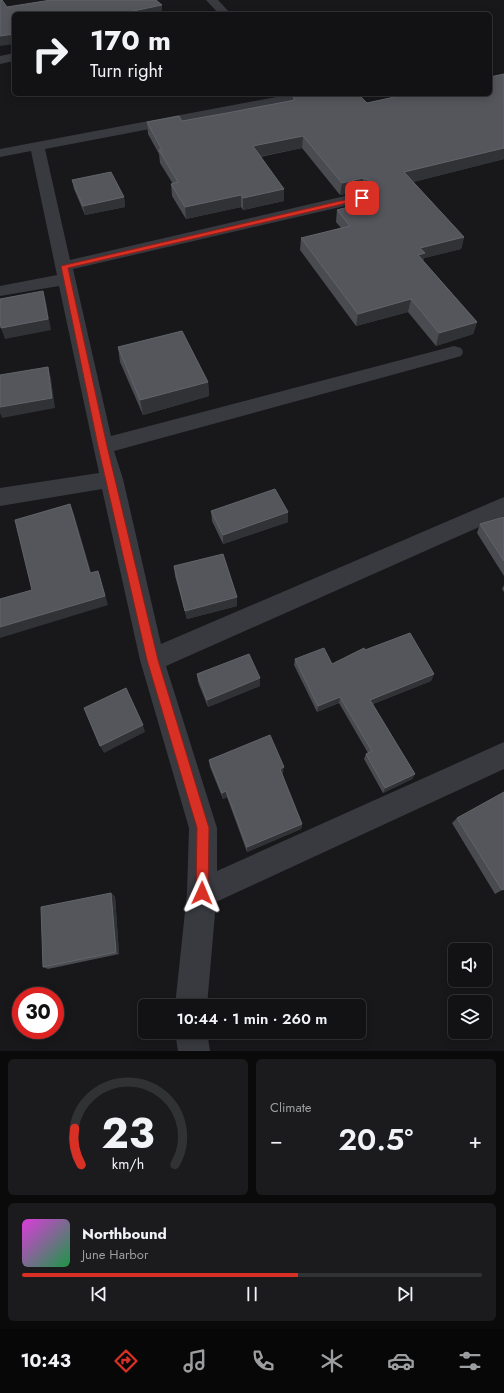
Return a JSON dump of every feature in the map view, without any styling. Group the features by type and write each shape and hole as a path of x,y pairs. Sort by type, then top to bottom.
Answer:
{"street":[{"path":"212,0 223,12"},
{"path":"0,60 12,57"},
{"path":"0,153 302,96"},
{"path":"37,146 152,660 203,828 202,893 192,999"},
{"path":"0,291 66,272 362,198"},
{"path":"103,446 454,352"},
{"path":"0,497 112,479"},
{"path":"152,660 504,506"},
{"path":"202,893 504,755"},
{"path":"192,1039 194,1051"}],"building":[{"path":"0,0 2,0 7,7 51,0 156,0 162,5 129,12 12,12 12,34 0,36"},
{"path":"504,74 504,148 404,172 464,237 420,248 425,253 418,255 477,322 439,333 411,299 358,314 301,238 350,226 337,210 359,204 351,194 369,189 373,185 369,180 363,178 342,183 303,136 253,146 284,189 243,198 241,195 185,207 171,184 178,182 159,150 162,150 147,122 179,116 182,121 295,100 293,97 298,96 360,96 367,103 399,96 492,96 492,77"},
{"path":"111,172 124,197 83,206 72,180"},
{"path":"43,291 48,319 1,328 0,299"},
{"path":"182,331 208,382 140,400 118,347"},
{"path":"48,367 52,398 0,407 0,375"},
{"path":"275,489 288,512 223,535 211,511"},
{"path":"70,504 90,573 98,571 105,596 0,627 0,599 32,590 15,520"},
{"path":"504,517 504,561 480,524"},
{"path":"223,554 237,597 185,611 174,566"},
{"path":"410,633 434,674 370,700 415,774 385,788 366,754 372,751 340,697 318,706 295,659 324,648 332,664 364,648 365,650"},
{"path":"249,654 260,678 207,700 197,674"},
{"path":"126,688 143,725 100,746 84,708"},
{"path":"270,735 284,767 280,769 302,824 247,847 226,791 222,793 209,760"},
{"path":"504,792 504,889 502,890 457,818"},
{"path":"111,893 116,952 43,967 41,907"}],"route":[{"path":"202,893 203,828 152,660 112,479 103,446 65,266 362,198"}]}
